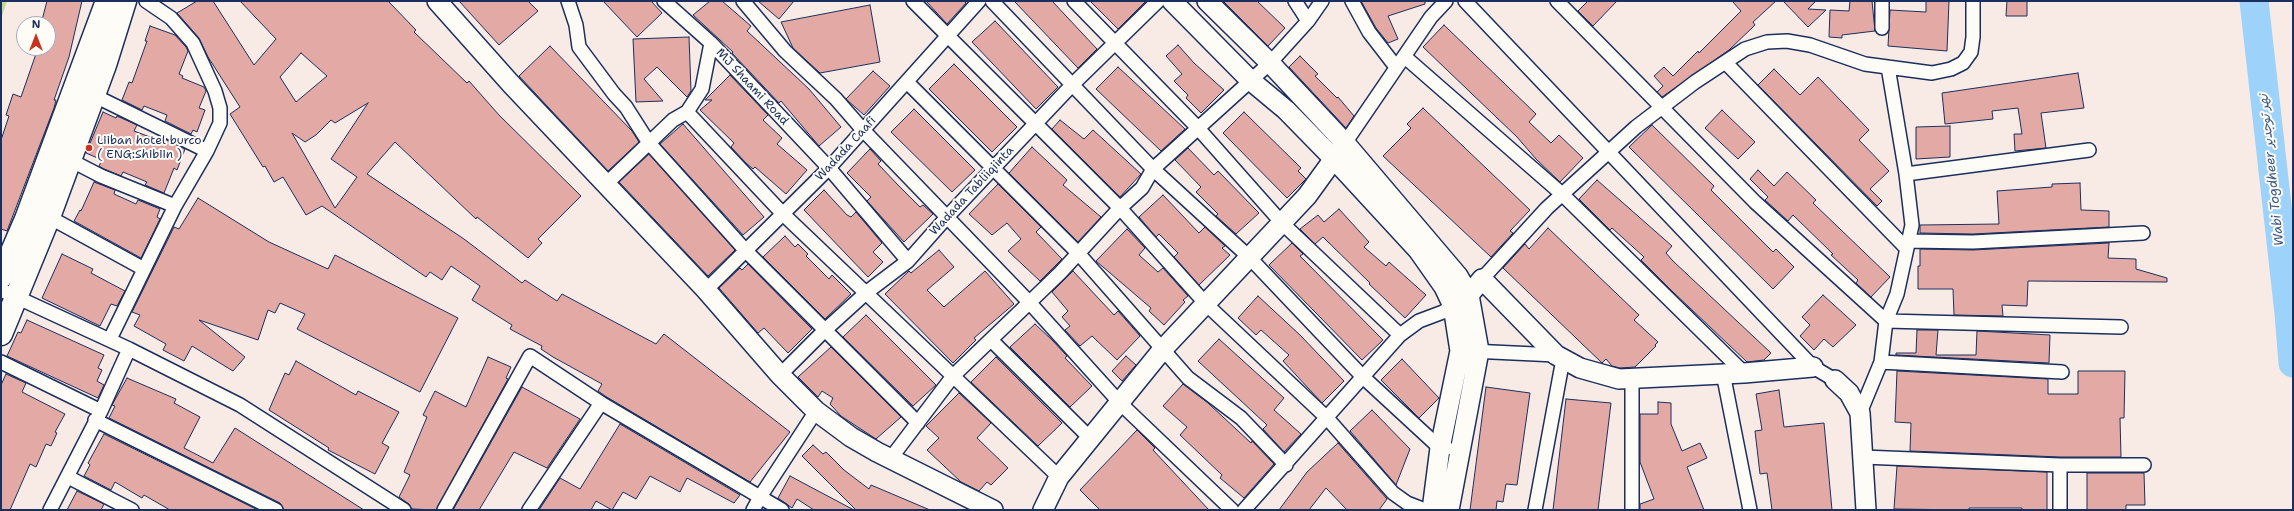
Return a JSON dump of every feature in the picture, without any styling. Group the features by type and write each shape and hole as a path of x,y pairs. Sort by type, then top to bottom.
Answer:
{"highway":[{"path":"1,277 26,219 107,1"},
{"path":"1,334 9,294 49,217 105,65 125,1"}],"street":[{"path":"110,339 175,206 207,151 220,123 220,108 210,79 193,43 172,18 146,1"},
{"path":"437,1 605,186 706,290 780,375 816,411 851,437 993,510"},
{"path":"568,1 576,25 579,47 614,94 626,107 649,143 746,251 824,331 918,423"},
{"path":"743,1 785,51 836,99 863,130 1029,302 1120,403 1232,510"},
{"path":"913,1 946,36 1120,208 1206,304 1326,418 1393,493 1407,503 1425,510"},
{"name":"Wadada Caafi","path":"706,290 829,168 908,83 946,36 980,1"},
{"path":"992,1 1153,169 1250,257 1363,377 1440,448 1461,450"},
{"path":"1074,1 1198,127 1282,224 1400,335"},
{"name":"Wadada Tabliiqiinta","path":"780,375 824,331 867,292 908,261 947,217 1072,85 1158,1"},
{"path":"1172,1 1250,80 1286,110 1334,159 1418,250 1444,287 1453,306 1460,351 1440,448 1432,510"},
{"path":"1207,1 1270,63 1345,143 1458,276 1469,295 1479,351 1449,510"},
{"path":"1295,1 1308,21"},
{"path":"891,458 953,376 1078,253 1120,208 1142,188 1153,169 1270,63 1308,21 1322,1"},
{"path":"1352,1 1368,32 1396,67"},
{"path":"1043,510 1059,477 1163,349 1307,196 1334,159 1396,67 1406,57 1431,17 1446,1"},
{"path":"1465,1 1813,367 1835,380 1849,393 1860,413 1866,510"},
{"path":"1557,1 1755,202 1886,321 2121,327"},
{"path":"1882,1 1882,28"},
{"path":"1244,510 1286,465 1400,335 1419,321 1453,306 1469,295 1482,279 1562,194 1636,127 1695,82 1726,63 1745,49 1767,42 1787,40 1810,44 1865,64 1932,73 1951,69 1963,63 1971,52 1974,36 1972,1"},
{"name":"MJ Shaami Road","path":"671,4 711,43 829,168 908,261"},
{"path":"605,186 673,120 687,112 702,90 711,43"},
{"path":"1406,57 1562,194 1744,373"},
{"path":"1726,63 1908,245 2143,233"},
{"path":"1860,413 1881,362 1886,321 1897,294 1908,245 1911,208 1888,67"},
{"path":"908,83 1078,253 1188,378 1241,418 1286,465"},
{"path":"93,95 207,151"},
{"path":"687,112 782,214 867,292 1059,477"},
{"path":"1906,174 2089,150"},
{"path":"70,160 101,176 175,206"},
{"path":"49,217 144,269"},
{"path":"1482,279 1559,357"},
{"path":"9,294 110,339 240,405 404,510"},
{"path":"991,340 1090,438"},
{"path":"50,510 68,477 130,349"},
{"path":"1460,351 1559,357 1598,374 1619,379 1744,373 1813,367"},
{"path":"444,510 530,356 601,404 782,510"},
{"path":"1535,510 1559,357"},
{"path":"1,362 276,510"},
{"path":"1881,362 2062,372"},
{"path":"1723,373 1750,510"},
{"path":"1632,378 1632,510"},
{"path":"529,510 601,404"},
{"path":"753,510 816,411"},
{"path":"1863,457 2060,465 2144,465"},
{"path":"2060,465 2060,510"},
{"path":"68,477 132,510"}],"green space":[{"path":"1,1 7,1 1,19"}],"building":[{"path":"47,1 82,1 69,57 54,100 56,100 54,108 7,231 1,229 1,140 9,116 6,115 13,94 21,97 35,56 56,56 56,16 43,16"},
{"path":"197,1 213,1 254,65 276,39 240,1 388,1 416,30 414,32 467,83 469,81 499,115 581,196 538,239 542,243 528,258 477,217 476,219 395,142 367,174 464,239 522,283 525,280 557,301 562,294 656,344 664,334 790,432 750,482 605,396 598,391 602,384 553,357 541,349 542,346 510,329 512,325 472,300 480,286 451,266 442,280 430,272 426,277 322,206 306,215 283,177 274,182 265,166 263,167 230,114 240,107 208,57 199,38 177,13","holes":["301,53 327,76 296,102 280,77","368,103 331,159 357,177 335,208 292,133 305,142 316,135 331,120 335,123"]},
{"path":"459,1 528,1 538,11 499,45"},
{"path":"603,1 651,1 662,13 637,37"},
{"path":"710,1 722,1 751,26 747,31 809,89 841,127 819,146 781,101 779,103 732,53 733,52 693,15"},
{"path":"758,1 794,1 779,19"},
{"path":"926,1 964,1 966,3 947,24"},
{"path":"1014,1 1052,1 1097,49 1078,68"},
{"path":"1090,1 1146,1 1118,29"},
{"path":"1223,1 1257,1 1285,28 1268,46"},
{"path":"1361,1 1425,1 1425,4 1388,16 1398,39 1388,43 1376,28"},
{"path":"1588,1 1617,1 1593,26 1578,11"},
{"path":"1732,1 1776,1 1753,22 1755,25 1729,50 1662,97 1657,92 1663,86 1654,76 1664,67 1673,76 1698,51 1699,53 1741,11"},
{"path":"1783,1 1816,1 1808,9 1826,10 1808,27"},
{"path":"1850,1 1872,1 1875,31 1842,35 1842,38 1829,37 1830,10 1849,11"},
{"path":"1926,1 1949,1 1947,51 1888,46 1890,10 1926,12"},
{"path":"2007,1 2027,1 2027,16 2006,16"},
{"path":"870,5 880,62 820,73 793,48 781,22"},
{"path":"995,21 1058,87 1036,109 972,42"},
{"path":"1444,25 1536,114 1529,122 1551,143 1559,135 1583,158 1560,182 1536,159 1517,137 1423,47"},
{"path":"150,26 175,35 186,47 188,51 179,74 183,76 182,78 204,87 206,91 199,108 205,110 197,132 193,130 191,134 165,121 167,115 144,106 142,110 122,100 129,82 132,83 147,41 145,41"},
{"path":"689,37 691,91 687,97 657,67 644,79 663,101 636,102 633,39"},
{"path":"1178,45 1194,63 1224,90 1201,113 1186,98 1188,95 1174,81 1182,74 1166,56"},
{"path":"550,46 632,131 639,142 608,171 519,76"},
{"path":"1300,56 1318,74 1315,76 1337,98 1338,97 1354,116 1346,128 1289,67"},
{"path":"954,64 1017,127 992,152 929,89"},
{"path":"1118,67 1185,129 1161,151 1096,89"},
{"path":"1774,69 1800,95 1818,77 1869,130 1859,140 1889,171 1870,189 1882,201 1877,206 1758,85"},
{"path":"873,71 890,86 864,115 846,99"},
{"path":"2078,73 2084,108 2041,113 2046,148 2015,151 2014,134 2022,134 2018,108 1992,111 1993,119 1945,124 1942,93"},
{"path":"730,75 768,115 763,120 782,138 777,144 807,170 786,194 755,167 753,169 746,163 731,147 734,143 700,110 712,100 705,100"},
{"path":"1423,108 1530,210 1510,231 1513,233 1491,257 1383,156 1411,128 1407,124"},
{"path":"914,109 975,170 952,192 891,132"},
{"path":"1722,110 1755,142 1738,159 1705,128"},
{"path":"103,112 116,118 117,116 137,125 134,131 158,140 159,136 185,149 177,170 174,168 164,193 145,185 147,182 123,172 121,176 104,169 99,166 102,160 86,153"},
{"path":"1244,112 1301,168 1298,171 1306,179 1287,198 1223,133"},
{"path":"1060,120 1084,139 1093,130 1141,174 1120,197 1052,129"},
{"path":"683,124 764,217 743,235 660,144"},
{"path":"1652,125 1714,186 1711,190 1773,252 1776,249 1794,267 1773,289 1629,147"},
{"path":"1950,126 1950,157 1916,159 1916,127"},
{"path":"1032,147 1067,180 1063,185 1101,217 1078,242 1009,173"},
{"path":"1188,148 1214,175 1218,171 1259,213 1236,234 1216,216 1218,214 1196,192 1201,187 1175,160"},
{"path":"870,149 881,161 878,164 899,186 920,207 923,205 933,214 904,242 867,201 871,197 847,173"},
{"path":"649,154 735,250 708,276 619,182"},
{"path":"1758,170 1774,186 1787,172 1816,200 1813,203 1890,277 1871,297 1856,283 1858,280 1831,255 1833,254 1793,215 1788,221 1765,200 1768,197 1750,179"},
{"path":"1597,180 1672,246 1666,253 1673,261 1771,353 1764,360 1747,362 1641,260 1644,257 1612,228 1610,230 1579,199"},
{"path":"94,182 115,190 114,194 136,204 138,200 160,209 157,217 160,219 141,258 74,221 80,210 81,211"},
{"path":"2080,183 2081,210 2109,211 2109,227 1973,234 1920,233 1920,225 1999,224 1997,191 2052,187 2052,184"},
{"path":"998,184 1041,227 1036,232 1062,259 1040,281 1008,251 1021,239 1007,223 992,235 969,214"},
{"path":"824,190 847,215 851,217 856,212 882,243 873,252 883,262 868,277 804,210"},
{"path":"1163,195 1199,233 1205,227 1225,246 1222,248 1230,255 1199,285 1174,257 1178,253 1159,234 1156,237 1139,217"},
{"path":"198,198 269,242 328,269 335,255 458,318 420,392 297,329 305,314 280,303 275,313 268,310 258,340 199,320 245,357 233,371 192,346 184,361 163,350 166,344 134,326 140,315 132,312 174,227 179,229"},
{"path":"1339,209 1369,242 1364,247 1386,266 1389,262 1426,295 1405,318 1323,237 1315,244 1300,229 1318,215 1324,222"},
{"path":"1548,228 1639,315 1634,320 1658,342 1655,345 1656,346 1635,367 1620,368 1612,366 1606,359 1602,363 1503,268 1525,244 1529,249"},
{"path":"1127,229 1145,248 1139,255 1158,272 1163,268 1188,296 1183,300 1185,302 1164,325 1149,311 1151,308 1096,261"},
{"path":"785,236 795,247 798,244 808,254 806,256 829,279 832,275 851,294 825,319 763,257"},
{"path":"1292,243 1303,254 1300,256 1383,340 1362,360 1269,265"},
{"path":"2109,243 2108,258 2136,259 2136,269 2167,278 2167,282 2028,281 2027,306 2002,305 2003,316 1954,315 1953,289 1918,289 1920,249 1973,250"},
{"path":"939,250 954,267 927,290 944,307 985,271 1014,304 974,338 976,340 953,363 885,294 909,271 911,273"},
{"path":"62,254 93,269 91,273 125,291 117,306 111,304 100,326 42,298"},
{"path":"748,264 812,329 788,353 764,328 758,333 719,288 740,268 742,270"},
{"path":"1073,271 1114,315 1118,311 1140,336 1117,360 1092,336 1080,346 1065,330 1070,326 1062,317 1068,311 1052,292"},
{"path":"1823,295 1856,325 1833,347 1824,339 1814,350 1800,336 1810,325 1802,317"},
{"path":"1258,296 1300,335 1344,381 1322,403 1283,361 1289,355 1261,330 1256,335 1238,318"},
{"path":"866,315 936,385 913,406 843,337"},
{"path":"27,320 104,355 98,368 102,370 97,381 104,385 98,398 7,356 18,332 21,333"},
{"path":"1035,324 1067,356 1065,358 1092,386 1070,407 1010,347"},
{"path":"1917,330 1938,330 1936,355 1976,355 1977,331 2050,335 2049,363 1896,355 1896,353 1916,353"},
{"path":"1219,339 1284,398 1274,410 1301,434 1284,452 1263,429 1267,425 1198,361"},
{"path":"831,347 901,417 876,439 841,416 830,404 833,398 822,391 818,397 798,377"},
{"path":"1126,356 1136,365 1122,381 1112,371"},
{"path":"488,357 511,367 506,378 508,379 436,510 412,509 409,504 399,497 410,475 404,472 427,417 423,415 435,391 466,407"},
{"path":"996,357 1062,423 1038,446 971,382"},
{"path":"1402,359 1439,398 1419,418 1381,380"},
{"path":"296,361 356,395 358,391 399,412 382,443 389,447 375,474 328,450 329,448 269,410 285,373 289,375"},
{"path":"1897,371 2048,379 2048,394 2078,394 2078,371 2125,371 2124,418 2120,418 2121,457 2060,457 1910,451 1911,423 1895,422"},
{"path":"6,374 26,383 22,392 65,414 55,432 57,433 51,446 46,444 36,467 30,464 10,510 1,510 1,385"},
{"path":"127,378 176,399 174,403 200,417 184,448 213,463 235,428 364,510 284,510 280,503 109,418 115,406 112,405"},
{"path":"1183,384 1208,403 1251,443 1252,441 1274,464 1244,498 1220,478 1222,475 1180,435 1187,427 1163,406"},
{"path":"522,387 580,419 547,468 514,452 479,510 453,510"},
{"path":"1486,387 1530,393 1517,485 1506,484 1503,502 1497,501 1496,510 1470,510"},
{"path":"1779,390 1784,427 1824,423 1832,510 1772,510 1767,473 1760,474 1755,431 1762,430 1756,394"},
{"path":"959,393 991,423 977,438 1008,468 991,485 987,482 979,491 961,482 927,450 939,438 926,426"},
{"path":"1566,399 1611,403 1598,510 1553,510"},
{"path":"1658,402 1671,403 1671,424 1682,451 1700,443 1707,458 1687,467 1704,510 1640,510 1640,504 1654,499 1640,462 1640,414 1658,414"},
{"path":"1372,410 1410,449 1396,485 1350,431"},
{"path":"620,424 740,495 734,503 687,478 680,492 650,476 636,499 623,492 612,510 596,501 591,510 539,510 560,478 580,489"},
{"path":"1137,430 1155,448 1153,450 1209,510 1100,510 1080,490"},
{"path":"104,434 258,510 170,510 144,495 142,498 115,482 111,490 84,476 90,465 88,463"},
{"path":"1338,443 1387,499 1379,510 1347,510 1326,488 1309,510 1279,510 1307,472"},
{"path":"813,445 823,454 826,452 844,470 869,489 871,485 930,510 856,510 802,456"},
{"path":"1897,466 2047,472 2047,510 2022,510 2022,508 1969,508 1969,510 1894,509"},
{"path":"2087,473 2144,473 2145,505 2126,505 2126,510 2087,510"},
{"path":"790,476 854,510 814,510 797,499 792,508 778,498"},
{"path":"77,491 104,504 101,510 67,510"}],"waterway":[{"name":"Wabi Togdheer نهر توجدير","path":"2254,1 2289,313 2293,363"}],"place":[{"name":"Liiban hotel burco ( ENG:Shibiin )","path":"89,148"}]}
